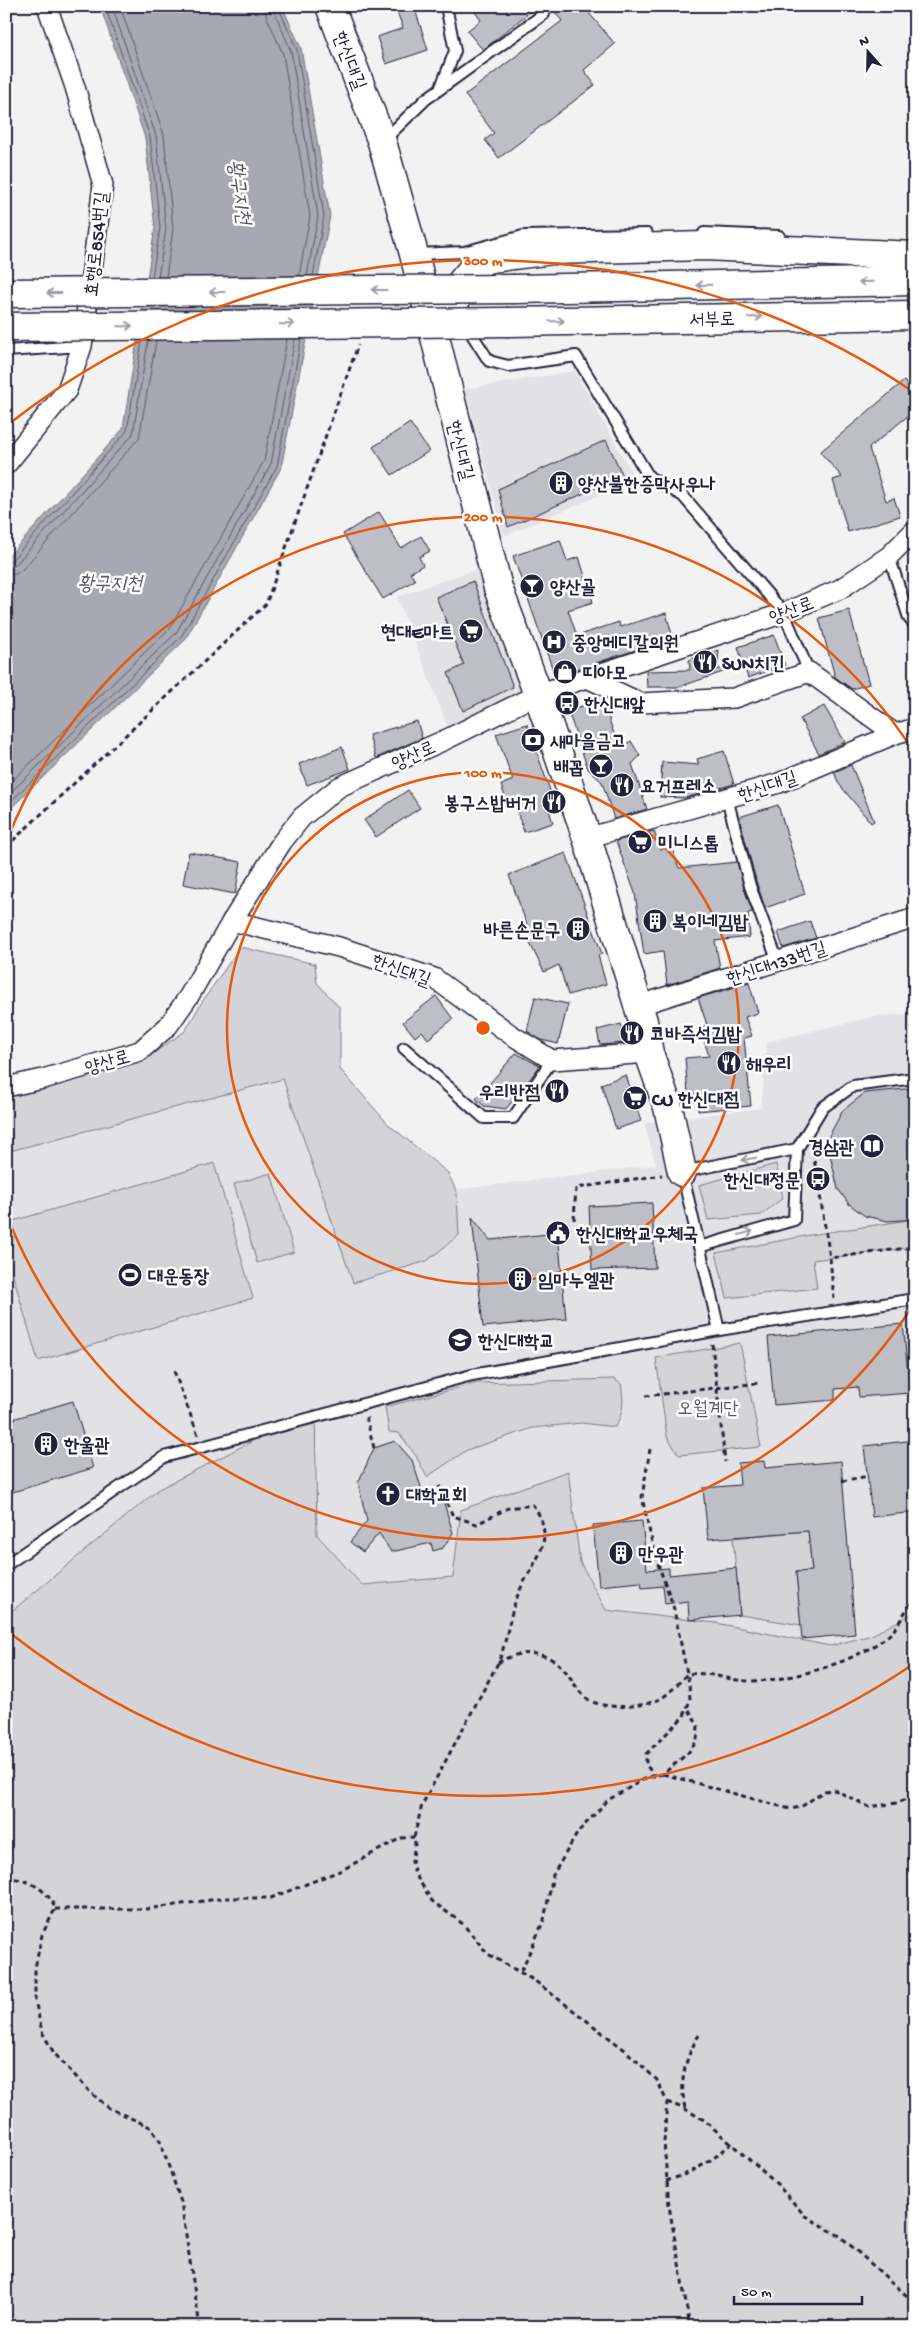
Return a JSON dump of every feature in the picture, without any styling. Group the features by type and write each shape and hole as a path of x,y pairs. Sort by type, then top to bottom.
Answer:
{"main road":[{"name":"한신대길","path":"330,6 382,142 414,254 498,588 538,694 587,838 643,1021 649,1053 668,1107 682,1172"},
{"path":"430,322 452,314 460,284 476,266 486,259 514,255 553,250 705,246 915,256"},
{"name":"서부로","path":"6,293 515,289 915,281"},
{"name":"서부로","path":"6,327 509,322 915,315"},
{"path":"782,317 915,326"}],"street":[{"name":"효행로854번길","path":"6,465 67,390 82,346 103,185 75,87 48,6"},
{"name":"양산로","path":"6,1087 43,1079 140,1051 168,1026 189,996 232,921 287,836 302,817 338,786 447,739 538,694 784,613 840,589 890,556 915,530"},
{"path":"588,678 640,703 734,698 809,672 895,734"},
{"name":"한신대길","path":"587,838 779,783 895,734 915,728"},
{"name":"한신대133번길","path":"637,1006 915,918"},
{"name":"한신대길","path":"232,921 339,947 434,978 510,1034 552,1060"},
{"path":"552,1060 649,1053"}],"lane":[{"path":"440,88 455,51 446,6"},
{"path":"382,142 426,99 544,14"},
{"path":"692,233 732,232 789,237"},
{"path":"414,254 464,252 523,236 662,234"},
{"path":"430,322 461,326 471,333 489,361 508,366 576,356 649,477 683,496 784,613 809,672"},
{"path":"6,351 82,346"},
{"path":"890,556 909,618 915,626"},
{"path":"727,798 750,886 778,962"},
{"path":"404,1048 484,1118 513,1118 552,1060"},
{"path":"699,1247 794,1220 797,1149 822,1108 853,1086 915,1078"},
{"path":"714,1331 699,1247 682,1172 797,1149"},
{"path":"6,1565 164,1458 472,1374 714,1331 915,1299"}],"path":[{"path":"6,847 266,604 358,345"},
{"path":"813,1152 830,1258 835,1312"},
{"path":"574,1220 576,1188 682,1172"},
{"path":"830,1258 915,1247"},
{"path":"714,1331 725,1462"},
{"path":"174,1371 202,1447"},
{"path":"645,1396 759,1383"},
{"path":"362,1404 374,1448"},
{"path":"650,1449 642,1497 655,1556 673,1605 691,1692 688,1708 675,1727 646,1754 646,1765 655,1776"},
{"path":"842,1481 868,1476"},
{"path":"439,1486 452,1516 477,1524 508,1508 532,1505 544,1526 543,1543 533,1568 516,1598 506,1645 498,1663 426,1795 414,1836 415,1844 412,1862 414,1874 432,1901 463,1924 488,1954 522,1971 649,2070 658,2080 667,2102 664,2142 666,2181 675,2248 690,2327"},
{"path":"687,1674 752,1681 780,1678 826,1666 882,1640 899,1625 915,1600"},
{"path":"498,1663 519,1653 545,1656 565,1671 586,1698 600,1706 640,1704 655,1701 669,1693 687,1674"},
{"path":"522,1971 544,1920 553,1875 578,1832 608,1800 627,1788 663,1774 681,1760 697,1741 698,1726 688,1708"},
{"path":"663,1774 790,1809 802,1807 824,1791 836,1790 869,1807 897,1803 915,1795"},
{"path":"55,1909 146,1909 184,1906 225,1898 276,1896 342,1870 401,1838 414,1836"},
{"path":"6,1878 21,1880 36,1886 52,1900 55,1909 42,1934 35,1968 36,2000 42,2032 54,2053 90,2092 109,2108 150,2127 160,2141 181,2202 200,2327"},
{"path":"685,2108 682,2078 689,2051 699,2034"},
{"path":"667,2102 685,2108 704,2120 777,2184 805,2216 840,2236 915,2303"},
{"path":"666,2181 691,2173 707,2164 732,2143"}],"shaded area":[{"path":"575,371 636,480 504,536 465,389"},
{"path":"479,568 528,696 450,732 397,597"},
{"name":"한신대학교","path":"915,1014 915,1612 872,1635 830,1646 716,1623 606,1610 454,1577 361,1585 317,1535 159,1489 6,1616 6,1090 140,1057 253,1036 454,1190 656,1165 644,1123 761,1108 767,1042 876,1016"}],"green space":[{"path":"240,947 315,964 317,983 340,1008 340,1069 388,1124 448,1173 457,1193 459,1235 427,1261 353,1283 283,1079 6,1152 6,1097 147,1058 185,1031 202,1002"},
{"name":"대운동장","path":"214,1163 253,1298 38,1361 6,1251 6,1223"},
{"path":"776,1164 783,1198 761,1215 708,1220 699,1185"},
{"path":"271,1173 294,1252 257,1263 234,1184"},
{"path":"915,1219 915,1247 813,1260 817,1288 727,1298 716,1253 810,1235"},
{"name":"오월계단","path":"740,1343 761,1447 679,1455 667,1437 656,1358"},
{"path":"614,1379 621,1384 623,1401 622,1411 615,1427 581,1423 533,1428 467,1450 427,1477 416,1456 399,1433 389,1432 385,1407 477,1383"},
{"path":"315,1409 317,1535 362,1585 453,1577 461,1510 568,1471 580,1562 606,1610 716,1623 830,1646 872,1635 915,1612 915,2327 6,2327 6,1616 159,1489"},
{"path":"808,1531 812,1571 796,1572 801,1625 740,1615 733,1538"}],"water":[{"name":"황구지천","path":"100,6 282,6 301,48 330,216 281,468 185,640 6,813 6,559 123,429 155,228 145,138"}],"building":[{"path":"395,6 414,6 428,50 386,64 377,37 403,28"},
{"path":"470,6 537,6 483,50 467,31 481,20"},
{"path":"550,6 583,6 615,44 584,70 595,85 499,158 485,140 494,133 465,95 562,21"},
{"path":"904,381 915,394 915,410 869,448 886,501 894,498 900,516 848,532 833,480 842,477 820,452"},
{"path":"410,423 429,451 392,475 373,447"},
{"name":"양산불한증막사우나","path":"606,440 623,476 508,527 498,489"},
{"path":"379,512 401,548 421,536 430,551 419,557 423,565 410,573 415,580 383,599 343,534"},
{"path":"560,540 567,561 579,557 593,602 568,610 577,636 619,622 620,627 666,613 673,638 555,676 513,556"},
{"name":"현대E마트","path":"473,581 513,687 463,711 448,673 464,665 436,597"},
{"path":"849,610 869,684 852,689 835,677 819,618"},
{"path":"774,635 785,665 748,678 738,647"},
{"path":"719,650 715,669 723,669 723,672 679,687 647,687 646,671 690,670 689,660"},
{"path":"602,699 619,748 631,741 640,756 632,764 647,809 614,819 602,782 588,769 568,711"},
{"path":"824,706 845,742 819,754 800,719"},
{"path":"417,721 422,738 376,758 369,735"},
{"path":"527,724 554,802 547,804 553,823 524,832 514,802 508,805 501,785 513,780 496,734"},
{"path":"342,747 350,769 307,785 299,764"},
{"path":"724,751 734,784 685,798 660,797 662,762 699,765 697,759"},
{"path":"851,765 874,821 871,823 839,784 834,772"},
{"path":"408,790 420,808 376,837 364,820"},
{"path":"778,805 805,894 765,908 739,817"},
{"path":"654,831 660,850 671,846 679,868 737,862 752,912 748,913 750,937 715,941 720,968 667,985 663,951 644,954 635,893 616,841"},
{"path":"189,852 241,862 235,894 183,884"},
{"path":"566,853 602,954 598,955 606,984 568,995 559,965 544,972 522,927 527,925 509,875"},
{"path":"810,921 816,938 783,948 778,932"},
{"path":"749,983 758,1013 745,1017 752,1036 744,1038 751,1106 698,1111 697,1094 688,1094 685,1058 709,1056 700,1028 707,1025 698,998"},
{"path":"436,996 453,1019 428,1039 422,1031 415,1037 403,1022"},
{"path":"535,997 568,1004 558,1044 541,1040 527,1031"},
{"path":"621,1024 626,1043 600,1045 597,1030"},
{"path":"516,1053 540,1066 506,1109 484,1106 476,1099"},
{"path":"626,1075 641,1121 616,1129 601,1084"},
{"name":"경삼관","path":"915,1088 915,1219 888,1221 865,1216 849,1204 838,1189 830,1155 829,1136 843,1110 865,1093"},
{"path":"652,1203 655,1268 592,1270 589,1206"},
{"name":"임마누엘관","path":"472,1217 490,1240 558,1233 566,1319 483,1327"},
{"path":"903,1324 910,1393 859,1397 858,1387 835,1389 835,1400 774,1405 768,1337"},
{"name":"한울관","path":"73,1401 93,1468 6,1494 6,1421"},
{"path":"915,1440 915,1512 872,1517 864,1446"},
{"path":"395,1441 412,1460 424,1496 444,1503 453,1533 443,1548 433,1551 431,1543 391,1552 379,1533 363,1552 350,1542 367,1521 358,1483 374,1448"},
{"name":"만우관","path":"764,1461 765,1468 841,1461 855,1634 802,1639 796,1572 812,1571 808,1531 708,1539 703,1488 740,1485 738,1463"},
{"path":"642,1521 647,1570 669,1568 669,1575 736,1568 740,1615 689,1620 688,1601 665,1604 663,1586 642,1588 641,1582 599,1586 593,1525"}],"place":[{"name":"양산불한증막사우나","path":"561,483"},
{"name":"양산골","path":"532,586"},
{"name":"현대E마트","path":"471,631"},
{"name":"중앙메디칼의원","path":"554,642"},
{"name":"SUN치킨","path":"705,662"},
{"name":"띠아모","path":"565,672"},
{"name":"한신대앞","path":"567,703"},
{"name":"새마을금고","path":"533,740"},
{"name":"배꼽","path":"601,766"},
{"name":"요거프레소","path":"622,785"},
{"name":"봉구스밥버거","path":"554,802"},
{"name":"미니스톱","path":"640,842"},
{"name":"복이네김밥","path":"655,921"},
{"name":"바른손문구","path":"578,929"},
{"name":"코바즉석김밥","path":"632,1033"},
{"name":"해우리","path":"729,1063"},
{"name":"우리반점","path":"557,1091"},
{"name":"CU 한신대점","path":"635,1098"},
{"name":"경삼관","path":"872,1146"},
{"name":"한신대정문","path":"818,1179"},
{"name":"한신대학교우체국","path":"558,1233"},
{"name":"대운동장","path":"130,1275"},
{"name":"임마누엘관","path":"520,1279"},
{"name":"한신대학교","path":"460,1340"},
{"name":"한울관","path":"46,1444"},
{"name":"대학교회","path":"388,1494"},
{"name":"만우관","path":"621,1553"}]}
